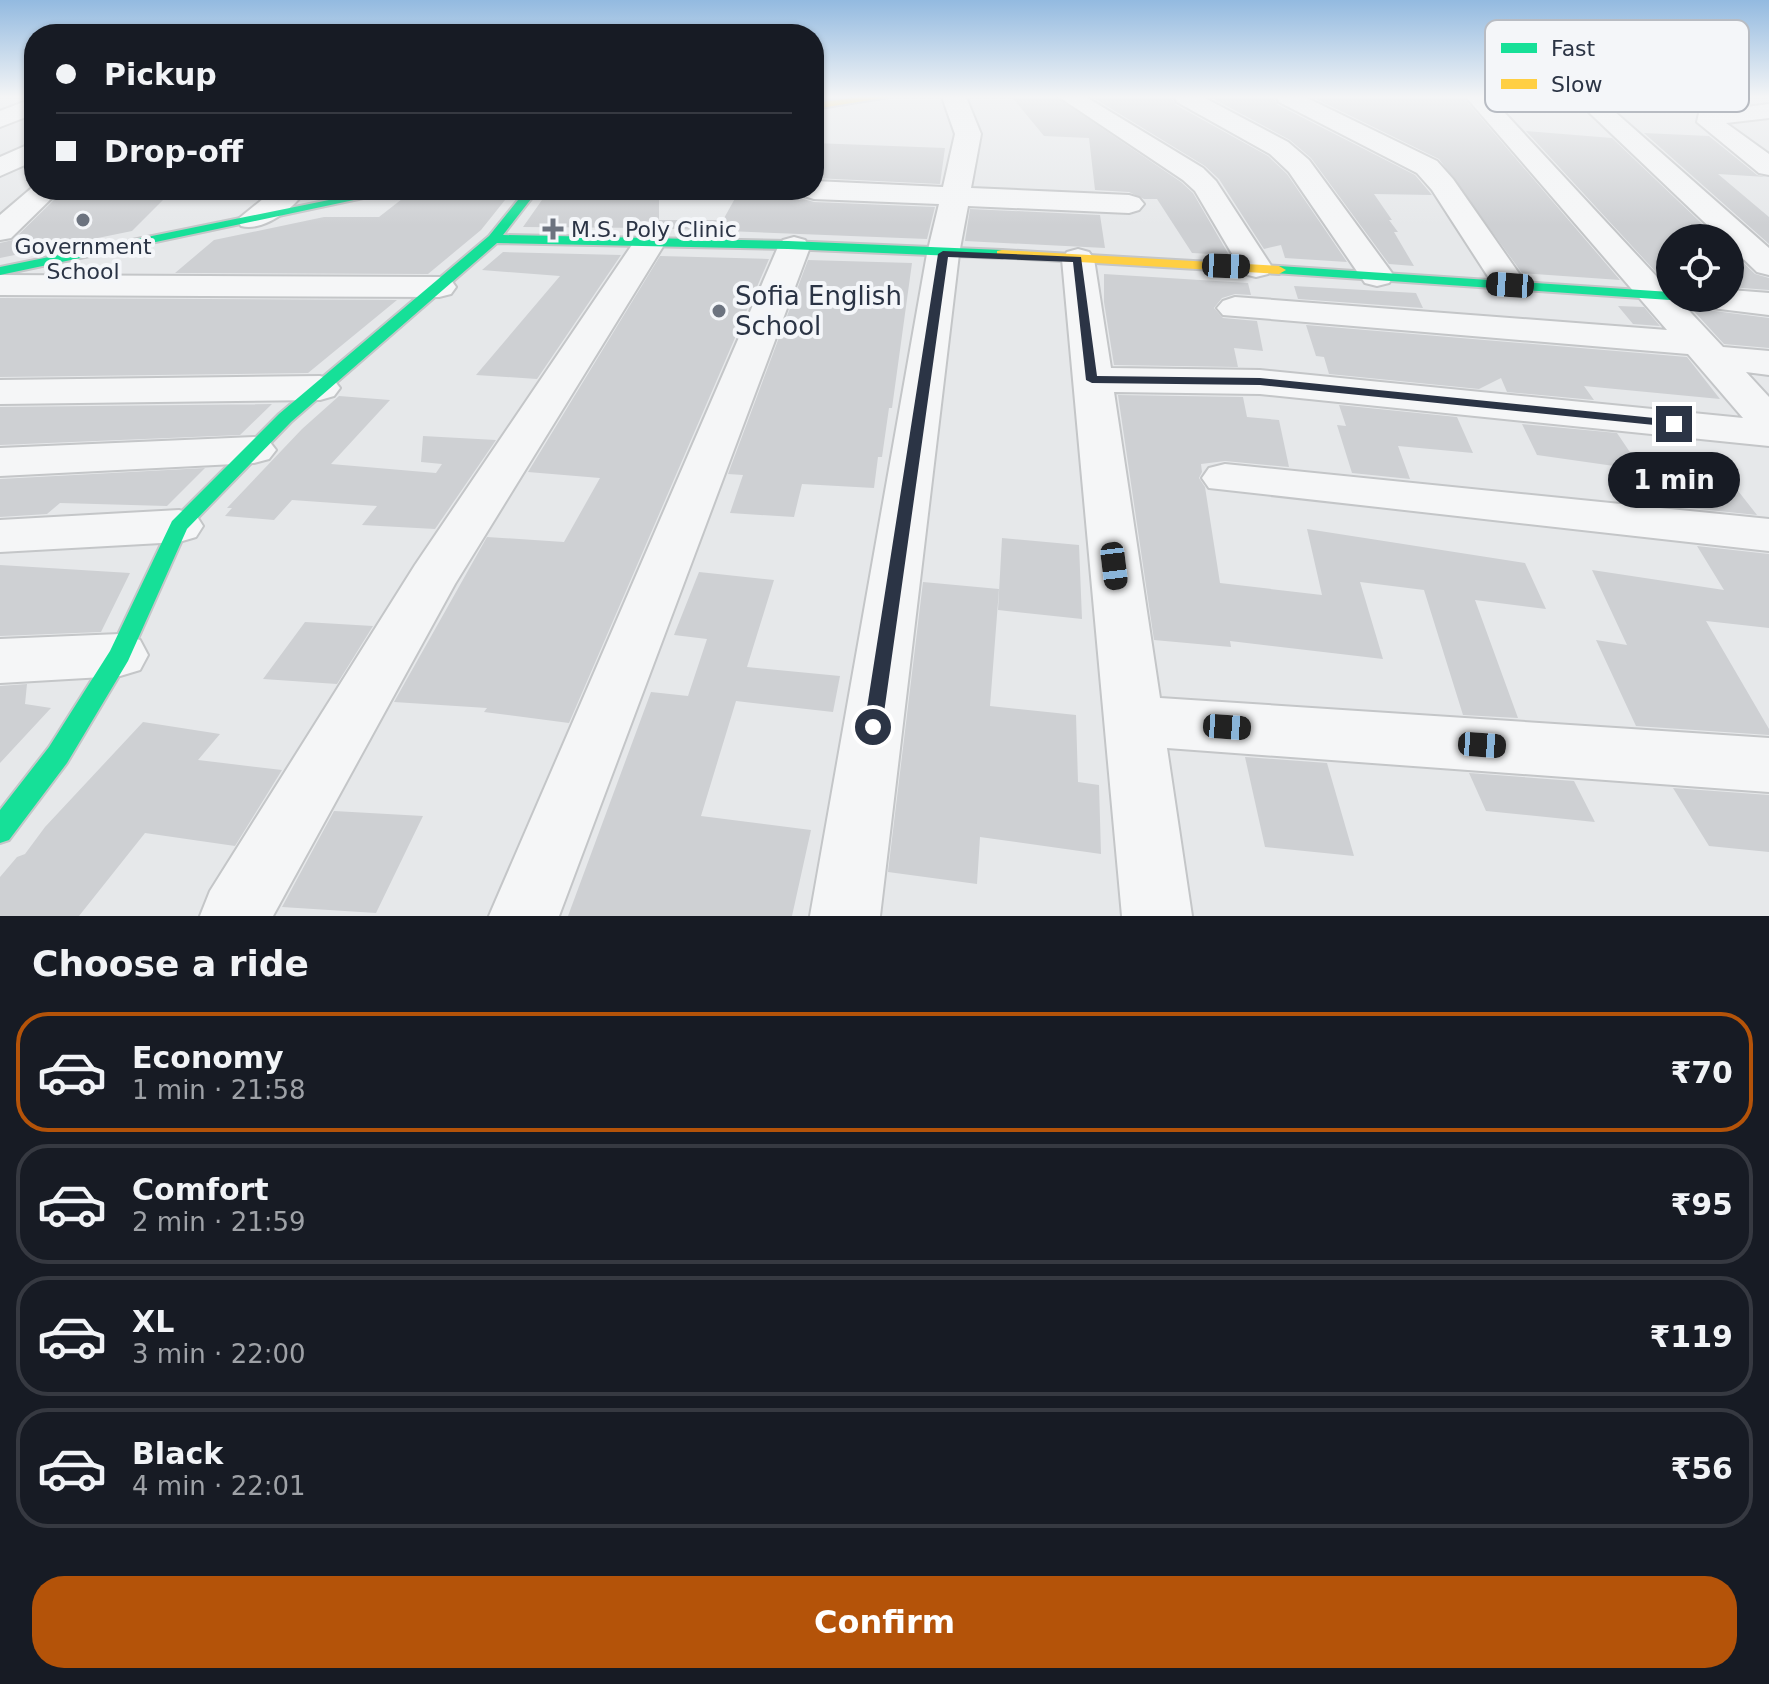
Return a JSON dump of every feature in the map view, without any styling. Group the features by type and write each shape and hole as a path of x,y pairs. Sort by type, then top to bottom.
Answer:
{"street":[{"path":"845,916 943,254 967,140"},
{"path":"1138,140 1193,174 1206,187 1256,267"},
{"path":"1263,140 1299,166 1377,276"},
{"path":"1372,140 1427,167 1443,185 1510,285"},
{"path":"1517,140 1656,287"},
{"path":"1631,140 1769,265"},
{"path":"1733,140 1769,167"},
{"path":"0,168 24,155"},
{"path":"824,191 1129,204"},
{"path":"0,201 24,197"},
{"path":"0,231 34,200"},
{"path":"252,220 279,200"},
{"path":"0,271 347,200"},
{"path":"0,831 58,755 120,655 179,526 320,388 494,239 524,200"},
{"path":"494,239 651,240 1256,267 1656,295"},
{"path":"235,916 433,578 651,240"},
{"path":"524,916 794,247"},
{"path":"1078,259 1157,916"},
{"path":"0,285 439,287"},
{"path":"1744,302 1769,304"},
{"path":"1235,308 1707,351 1769,363"},
{"path":"1677,312 1769,422"},
{"path":"1092,380 1260,382 1769,433"},
{"path":"0,392 320,388"},
{"path":"0,462 254,450"},
{"path":"1225,478 1769,535"},
{"path":"0,536 179,526"},
{"path":"0,661 120,655"},
{"path":"1132,721 1769,765"}],"building":[{"path":"1089,140 1119,140 1193,193 1229,255 1192,253 1157,199 1144,199 1129,192 1095,190"},
{"path":"1162,140 1239,140 1268,156 1287,174 1347,262 1285,258 1281,245 1264,249 1219,179 1205,166"},
{"path":"1290,140 1346,140 1415,175 1432,195 1374,194 1392,220 1389,220 1398,232 1394,232 1414,266 1389,264 1311,158"},
{"path":"1400,140 1500,140 1620,280 1522,273 1439,159"},
{"path":"1534,140 1614,140 1702,224 1656,224 1656,272"},
{"path":"1652,140 1714,140 1757,175 1766,177 1718,174 1769,217 1769,244"},
{"path":"824,143 945,148 940,184 824,178"},
{"name":"Government School","path":"54,200 163,200 132,231 0,258 0,243 13,240"},
{"path":"401,200 505,200 481,230 428,274 175,273 214,240 324,217 379,217"},
{"path":"542,200 659,200 659,220 723,220 734,200 807,200 935,207 927,239 652,228 523,227"},
{"path":"970,209 1100,215 1105,248 965,241"},
{"path":"503,252 621,255 537,379 476,375 560,276 482,270"},
{"path":"660,256 769,259 569,723 484,712 487,708 394,702 487,537 564,542 600,478 528,472"},
{"path":"808,260 912,263 892,408 889,408 874,488 802,484 794,517 730,513 743,475 728,474"},
{"path":"1744,263 1755,274 1769,278 1769,290 1744,288"},
{"path":"1104,274 1248,283 1251,295 1235,294 1222,298 1214,308 1223,318 1257,321 1263,351 1234,348 1238,367 1114,365 1104,302"},
{"path":"1294,286 1416,293 1423,308 1298,299"},
{"path":"0,298 397,300 308,373 0,377"},
{"path":"1618,306 1644,307 1660,326 1633,324"},
{"path":"1695,312 1769,318 1769,348 1724,344"},
{"path":"1306,325 1687,357 1720,399 1584,386 1594,400 1507,392 1501,378 1479,389 1329,374 1324,357 1316,356"},
{"path":"1118,395 1243,397 1247,417 1279,420 1289,467 1225,461 1201,464 1199,478 1205,487 1220,583 1322,595 1307,529 1525,563 1546,609 1475,600 1518,718 1463,715 1424,590 1360,582 1383,659 1230,641 1231,647 1154,640"},
{"path":"339,396 390,400 331,464 436,473 442,464 421,462 423,436 496,440 435,529 362,525 377,506 292,500 274,520 225,516 232,508 227,508 302,429"},
{"path":"272,404 240,435 0,445 0,407"},
{"path":"1339,405 1457,417 1473,453 1398,446 1410,479 1352,473 1337,425 1346,426"},
{"path":"1522,424 1617,433 1642,470 1537,455"},
{"path":"1642,464 1724,473 1757,515 1670,506"},
{"path":"205,468 167,506 60,503 47,514 0,517 0,479"},
{"path":"1002,538 1079,545 1082,619 998,610"},
{"path":"1697,546 1769,554 1769,628 1706,621 1769,729 1769,735 1636,726 1596,640 1627,645 1592,570 1724,590"},
{"path":"0,565 130,573 101,632 0,636"},
{"path":"699,572 774,580 747,667 840,676 833,712 736,701 701,816 811,830 792,916 568,916 651,692 688,696 707,639 674,635"},
{"path":"923,582 999,589 990,706 1076,715 1078,782 1099,785 1101,854 980,837 977,884 888,872"},
{"path":"305,622 373,626 337,684 263,679"},
{"path":"27,684 25,704 51,708 0,763 0,686"},
{"path":"143,722 220,734 198,760 282,770 235,846 145,833 79,916 0,916 0,877 17,857 25,854 45,827"},
{"path":"1245,757 1327,763 1354,856 1265,847"},
{"path":"1469,773 1574,781 1595,822 1486,811"},
{"path":"1673,788 1769,795 1769,852 1709,846"},
{"path":"334,811 423,816 376,913 282,907"}],"traffic: fast":[{"path":"0,271 346,200"},
{"path":"0,831 58,755 120,655 179,526 285,418 494,239 524,200"},
{"path":"494,239 788,245 1002,254"},
{"path":"1279,270 1656,295"}],"traffic: slow":[{"path":"1002,254 1279,270"}],"place":[{"name":"Government School","path":"83,220"},
{"name":"M.S. Poly Clinic","path":"553,229"},
{"name":"Sofia English School","path":"719,311"}],"route":[{"path":"873,727 943,254 1078,259 1092,380 1260,382 1674,424"}]}
